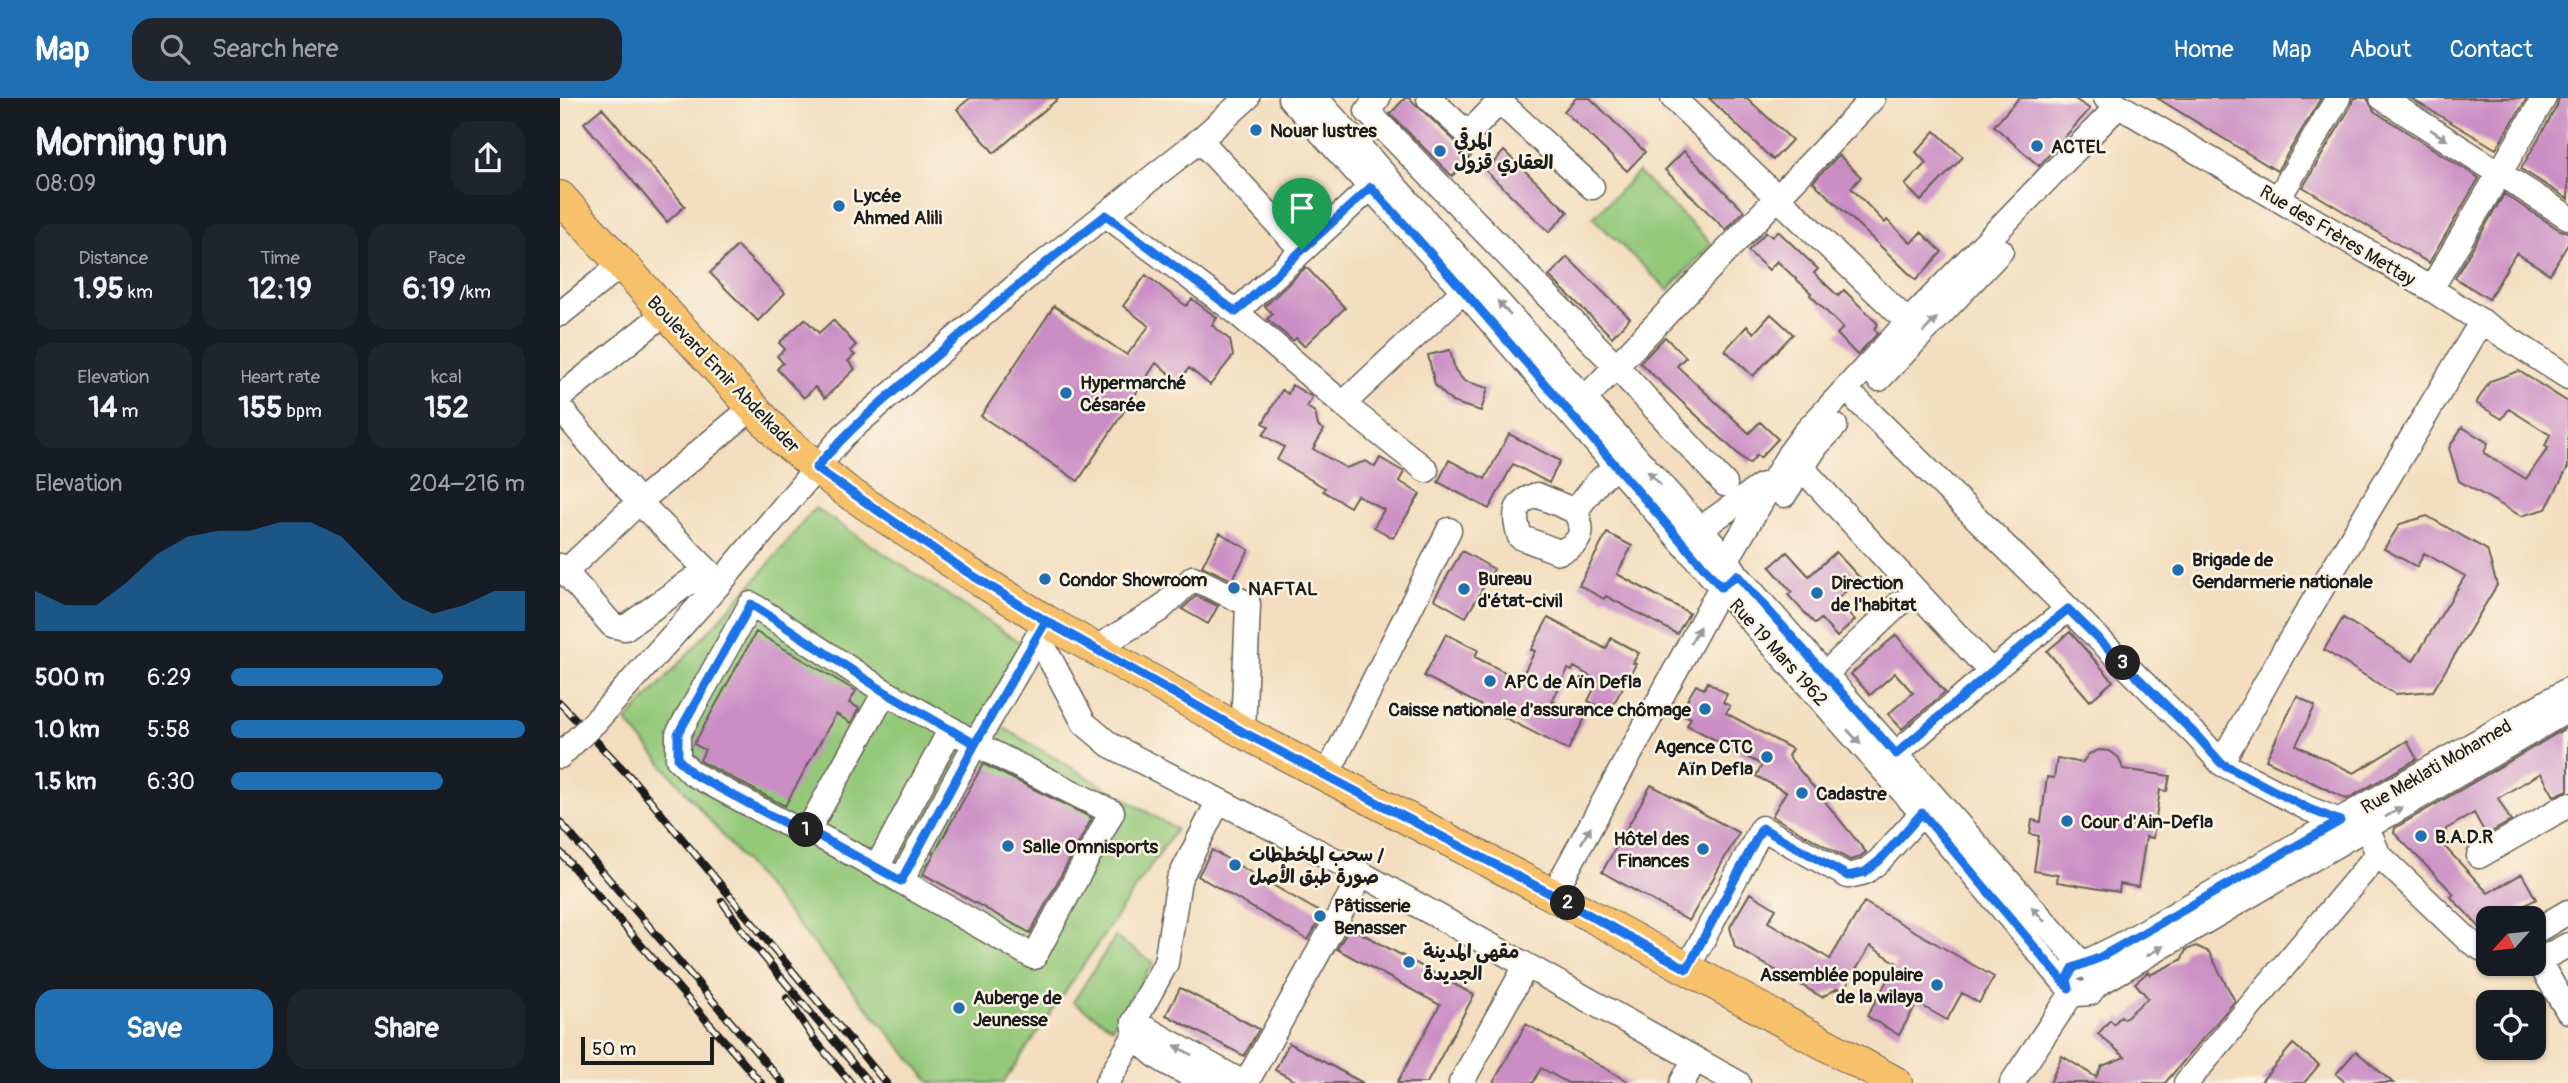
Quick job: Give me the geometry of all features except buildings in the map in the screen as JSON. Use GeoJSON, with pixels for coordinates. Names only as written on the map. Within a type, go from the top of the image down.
{"type":"FeatureCollection","features":[{"type":"Feature","properties":{"kind":"main road","name":"Boulevard Emir Abdelkader"},"geometry":{"type":"LineString","coordinates":[[560,197],[752,408],[816,468],[967,572],[1042,629],[1096,648],[1243,732],[1553,895],[1896,1083]]}},
{"type":"Feature","properties":{"kind":"street"},"geometry":{"type":"LineString","coordinates":[[567,749],[594,722],[713,577],[844,435],[1030,274],[1200,140],[1247,98]]}},
{"type":"Feature","properties":{"kind":"street","name":"Rue 19 Mars 1962"},"geometry":{"type":"LineString","coordinates":[[1290,98],[1371,187],[1471,284]]}},
{"type":"Feature","properties":{"kind":"street","name":"Rue 19 Mars 1962"},"geometry":{"type":"LineString","coordinates":[[1316,98],[1577,406],[1700,529],[1728,574],[1922,813],[2080,982]]}},
{"type":"Feature","properties":{"kind":"street"},"geometry":{"type":"LineString","coordinates":[[1378,98],[1367,111],[1616,366],[1725,484]]}},
{"type":"Feature","properties":{"kind":"street"},"geometry":{"type":"LineString","coordinates":[[1429,98],[1468,134],[1502,100],[1592,187]]}},
{"type":"Feature","properties":{"kind":"street"},"geometry":{"type":"LineString","coordinates":[[1673,98],[1908,322]]}},
{"type":"Feature","properties":{"kind":"street"},"geometry":{"type":"LineString","coordinates":[[1577,406],[1873,98]]}},
{"type":"Feature","properties":{"kind":"street"},"geometry":{"type":"LineString","coordinates":[[2278,199],[2339,98]]}},
{"type":"Feature","properties":{"kind":"street"},"geometry":{"type":"LineString","coordinates":[[2382,98],[2568,217]]}},
{"type":"Feature","properties":{"kind":"street"},"geometry":{"type":"LineString","coordinates":[[2431,289],[2544,98]]}},
{"type":"Feature","properties":{"kind":"street"},"geometry":{"type":"LineString","coordinates":[[1553,895],[1728,574],[1773,482],[1804,434],[1908,322],[2122,105]]}},
{"type":"Feature","properties":{"kind":"street"},"geometry":{"type":"LineString","coordinates":[[1728,574],[1817,445],[2122,105]]}},
{"type":"Feature","properties":{"kind":"street","name":"Rue des Frères Mettay"},"geometry":{"type":"LineString","coordinates":[[2122,105],[2431,289],[2568,377]]}},
{"type":"Feature","properties":{"kind":"street"},"geometry":{"type":"LineString","coordinates":[[1200,140],[1302,250]]}},
{"type":"Feature","properties":{"kind":"street"},"geometry":{"type":"LineString","coordinates":[[1236,312],[1371,187]]}},
{"type":"Feature","properties":{"kind":"street"},"geometry":{"type":"LineString","coordinates":[[1106,215],[1236,312],[1343,404],[1426,470]]}},
{"type":"Feature","properties":{"kind":"street"},"geometry":{"type":"LineString","coordinates":[[560,314],[621,265]]}},
{"type":"Feature","properties":{"kind":"street"},"geometry":{"type":"LineString","coordinates":[[1343,404],[1471,284]]}},
{"type":"Feature","properties":{"kind":"street"},"geometry":{"type":"LineString","coordinates":[[560,397],[665,313]]}},
{"type":"Feature","properties":{"kind":"street"},"geometry":{"type":"LineString","coordinates":[[2221,763],[2284,651],[2482,321]]}},
{"type":"Feature","properties":{"kind":"street"},"geometry":{"type":"LineString","coordinates":[[1858,401],[2197,736],[2221,763],[2297,804],[2340,821]]}},
{"type":"Feature","properties":{"kind":"street","name":"Rue 19 Mars 1962"},"geometry":{"type":"LineString","coordinates":[[1577,406],[1616,466],[1728,574],[1825,674],[1896,754],[2080,982]]}},
{"type":"Feature","properties":{"kind":"street"},"geometry":{"type":"LineString","coordinates":[[560,408],[639,502],[713,577]]}},
{"type":"Feature","properties":{"kind":"street"},"geometry":{"type":"LineString","coordinates":[[713,577],[625,628],[612,625],[562,569],[752,408]]}},
{"type":"Feature","properties":{"kind":"street"},"geometry":{"type":"LineString","coordinates":[[1575,511],[1598,482],[1616,466]]}},
{"type":"Feature","properties":{"kind":"street"},"geometry":{"type":"LineString","coordinates":[[1801,467],[1991,672]]}},
{"type":"Feature","properties":{"kind":"street"},"geometry":{"type":"LineString","coordinates":[[1700,529],[1761,486],[1773,482]]}},
{"type":"Feature","properties":{"kind":"street"},"geometry":{"type":"LineString","coordinates":[[1327,775],[1449,530]]}},
{"type":"Feature","properties":{"kind":"street"},"geometry":{"type":"LineString","coordinates":[[1096,648],[1159,610],[1193,578],[1248,604],[1243,732]]}},
{"type":"Feature","properties":{"kind":"street"},"geometry":{"type":"LineString","coordinates":[[1825,674],[1899,603]]}},
{"type":"Feature","properties":{"kind":"street"},"geometry":{"type":"LineString","coordinates":[[751,604],[885,692],[975,744],[1112,812],[1034,957],[877,867],[808,830],[798,830],[693,774],[678,759],[678,734],[751,604]]}},
{"type":"Feature","properties":{"kind":"street"},"geometry":{"type":"LineString","coordinates":[[1896,754],[2068,609]]}},
{"type":"Feature","properties":{"kind":"street"},"geometry":{"type":"LineString","coordinates":[[901,881],[975,744],[1042,629]]}},
{"type":"Feature","properties":{"kind":"street"},"geometry":{"type":"LineString","coordinates":[[1042,629],[1084,723],[1110,745],[1362,874],[1695,1059],[1723,1079]]}},
{"type":"Feature","properties":{"kind":"street","name":"Rue Meklati Mohamed"},"geometry":{"type":"LineString","coordinates":[[2080,982],[2340,821],[2568,690]]}},
{"type":"Feature","properties":{"kind":"street"},"geometry":{"type":"LineString","coordinates":[[808,830],[885,692]]}},
{"type":"Feature","properties":{"kind":"street","name":"Rue Meklati Mohamed"},"geometry":{"type":"LineString","coordinates":[[2080,982],[2367,828],[2568,710]]}},
{"type":"Feature","properties":{"kind":"street"},"geometry":{"type":"LineString","coordinates":[[877,867],[951,729]]}},
{"type":"Feature","properties":{"kind":"street"},"geometry":{"type":"LineString","coordinates":[[1107,1083],[1166,963],[1179,880],[1218,802]]}},
{"type":"Feature","properties":{"kind":"street"},"geometry":{"type":"LineString","coordinates":[[2479,856],[2568,806]]}},
{"type":"Feature","properties":{"kind":"street"},"geometry":{"type":"LineString","coordinates":[[1687,969],[1762,828],[1848,876],[1865,872],[1879,861],[1922,813]]}},
{"type":"Feature","properties":{"kind":"street"},"geometry":{"type":"LineString","coordinates":[[2367,828],[2378,854],[2468,940],[2476,944]]}},
{"type":"Feature","properties":{"kind":"street"},"geometry":{"type":"LineString","coordinates":[[2186,1083],[2378,854]]}},
{"type":"Feature","properties":{"kind":"street"},"geometry":{"type":"LineString","coordinates":[[1134,1028],[1244,1083],[1362,874]]}},
{"type":"Feature","properties":{"kind":"street"},"geometry":{"type":"LineString","coordinates":[[2546,925],[2568,912]]}},
{"type":"Feature","properties":{"kind":"street"},"geometry":{"type":"LineString","coordinates":[[2546,955],[2568,945]]}},
{"type":"Feature","properties":{"kind":"street"},"geometry":{"type":"LineString","coordinates":[[1461,1083],[1526,966]]}},
{"type":"Feature","properties":{"kind":"street"},"geometry":{"type":"LineString","coordinates":[[2540,976],[2568,1011]]}},
{"type":"Feature","properties":{"kind":"street"},"geometry":{"type":"LineString","coordinates":[[2012,1083],[2080,982]]}},
{"type":"Feature","properties":{"kind":"street"},"geometry":{"type":"LineString","coordinates":[[1134,1028],[1144,1048],[1206,1083]]}},
{"type":"Feature","properties":{"kind":"street"},"geometry":{"type":"LineString","coordinates":[[1682,1083],[1695,1059]]}},
{"type":"Feature","properties":{"kind":"green space"},"geometry":{"type":"Polygon","coordinates":[[[1638,172],[1712,244],[1668,290],[1593,218],[1638,172]]]}},
{"type":"Feature","properties":{"kind":"green space"},"geometry":{"type":"Polygon","coordinates":[[[815,508],[1022,644],[997,724],[1176,829],[1003,1083],[931,1083],[626,721],[753,583],[815,508]]]}},
{"type":"Feature","properties":{"kind":"green space"},"geometry":{"type":"Polygon","coordinates":[[[1115,937],[1154,963],[1112,1027],[1073,1002],[1115,937]]]}},
{"type":"Feature","properties":{"kind":"railway"},"geometry":{"type":"LineString","coordinates":[[560,703],[634,781],[886,1083]]}},
{"type":"Feature","properties":{"kind":"railway"},"geometry":{"type":"LineString","coordinates":[[560,822],[783,1083]]}},
{"type":"Feature","properties":{"kind":"railway"},"geometry":{"type":"LineString","coordinates":[[560,852],[761,1083]]}},
{"type":"Feature","properties":{"kind":"railway"},"geometry":{"type":"LineString","coordinates":[[722,901],[745,934],[869,1083]]}},
{"type":"Feature","properties":{"kind":"railway"},"geometry":{"type":"LineString","coordinates":[[787,998],[814,1039],[851,1083]]}},
{"type":"Feature","properties":{"kind":"place","name":"Nouar lustres"},"geometry":{"type":"Point","coordinates":[1256,130]}},
{"type":"Feature","properties":{"kind":"place","name":"ACTEL"},"geometry":{"type":"Point","coordinates":[2037,146]}},
{"type":"Feature","properties":{"kind":"place","name":"المرقي العقاري قزول"},"geometry":{"type":"Point","coordinates":[1440,151]}},
{"type":"Feature","properties":{"kind":"place","name":"Lycée Ahmed Alili"},"geometry":{"type":"Point","coordinates":[839,206]}},
{"type":"Feature","properties":{"kind":"place","name":"Hypermarché Césarée"},"geometry":{"type":"Point","coordinates":[1066,393]}},
{"type":"Feature","properties":{"kind":"place","name":"Brigade de Gendarmerie nationale"},"geometry":{"type":"Point","coordinates":[2178,570]}},
{"type":"Feature","properties":{"kind":"place","name":"Condor Showroom"},"geometry":{"type":"Point","coordinates":[1045,579]}},
{"type":"Feature","properties":{"kind":"place","name":"NAFTAL"},"geometry":{"type":"Point","coordinates":[1234,588]}},
{"type":"Feature","properties":{"kind":"place","name":"Bureau d'état-civil"},"geometry":{"type":"Point","coordinates":[1464,589]}},
{"type":"Feature","properties":{"kind":"place","name":"Direction de l'habitat"},"geometry":{"type":"Point","coordinates":[1817,593]}},
{"type":"Feature","properties":{"kind":"place","name":"APC de Aïn Defla"},"geometry":{"type":"Point","coordinates":[1490,681]}},
{"type":"Feature","properties":{"kind":"place","name":"Caisse nationale d'assurance chômage"},"geometry":{"type":"Point","coordinates":[1705,709]}},
{"type":"Feature","properties":{"kind":"place","name":"Agence CTC Aïn Defla"},"geometry":{"type":"Point","coordinates":[1767,757]}},
{"type":"Feature","properties":{"kind":"place","name":"Cadastre"},"geometry":{"type":"Point","coordinates":[1802,793]}},
{"type":"Feature","properties":{"kind":"place","name":"Cour d'Ain-Defla"},"geometry":{"type":"Point","coordinates":[2067,821]}},
{"type":"Feature","properties":{"kind":"place","name":"B.A.D.R"},"geometry":{"type":"Point","coordinates":[2421,836]}},
{"type":"Feature","properties":{"kind":"place","name":"Salle Omnisports"},"geometry":{"type":"Point","coordinates":[1008,846]}},
{"type":"Feature","properties":{"kind":"place","name":"Hôtel des Finances"},"geometry":{"type":"Point","coordinates":[1703,849]}},
{"type":"Feature","properties":{"kind":"place","name":"سحب المخططات / صورة طبق الأصل"},"geometry":{"type":"Point","coordinates":[1235,865]}},
{"type":"Feature","properties":{"kind":"place","name":"Pâtisserie Benasser"},"geometry":{"type":"Point","coordinates":[1320,916]}},
{"type":"Feature","properties":{"kind":"place","name":"مقهى المدينة الجديدة"},"geometry":{"type":"Point","coordinates":[1409,962]}},
{"type":"Feature","properties":{"kind":"place","name":"Assemblée populaire de la wilaya"},"geometry":{"type":"Point","coordinates":[1937,985]}},
{"type":"Feature","properties":{"kind":"place","name":"Auberge de Jeunesse"},"geometry":{"type":"Point","coordinates":[959,1008]}},
{"type":"Feature","properties":{"kind":"route"},"geometry":{"type":"LineString","coordinates":[[1302,250],[1236,312],[1106,215],[1030,274],[872,410],[844,435],[816,468],[967,572],[1046,621],[975,744],[901,881],[808,830],[798,830],[693,774],[678,759],[678,734],[751,604],[885,692],[975,744],[986,727],[1046,621],[1243,732],[1553,895],[1687,969],[1762,828],[1848,876],[1865,872],[1879,861],[1922,813],[2069,988],[2067,980],[2073,968],[2099,958],[2340,821],[2309,809],[2221,763],[2068,609],[1896,754],[1737,575],[1721,587],[1371,187],[1302,250]]}}]}
